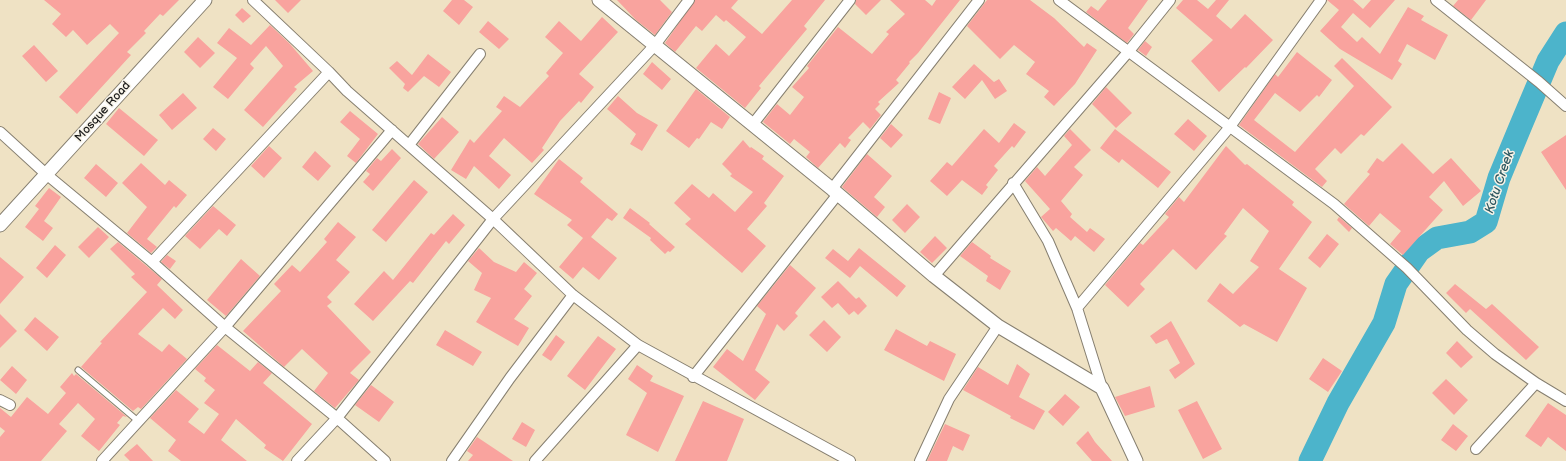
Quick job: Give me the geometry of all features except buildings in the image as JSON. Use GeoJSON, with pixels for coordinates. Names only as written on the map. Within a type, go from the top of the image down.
{"type":"FeatureCollection","features":[{"type":"Feature","properties":{"kind":"street","name":"Mosque Road"},"geometry":{"type":"LineString","coordinates":[[0,224],[205,0]]}},
{"type":"Feature","properties":{"kind":"street"},"geometry":{"type":"LineString","coordinates":[[253,0],[347,91],[493,219],[573,295],[638,345],[693,377],[850,461]]}},
{"type":"Feature","properties":{"kind":"street"},"geometry":{"type":"LineString","coordinates":[[599,0],[753,124],[934,276],[998,326],[1102,388]]}},
{"type":"Feature","properties":{"kind":"street"},"geometry":{"type":"LineString","coordinates":[[297,461],[337,418],[493,219],[655,45],[689,0]]}},
{"type":"Feature","properties":{"kind":"street"},"geometry":{"type":"LineString","coordinates":[[753,124],[850,0]]}},
{"type":"Feature","properties":{"kind":"street"},"geometry":{"type":"LineString","coordinates":[[693,377],[835,192],[979,0]]}},
{"type":"Feature","properties":{"kind":"street"},"geometry":{"type":"LineString","coordinates":[[1059,0],[1229,128],[1334,204],[1407,268],[1467,330],[1495,354],[1566,402]]}},
{"type":"Feature","properties":{"kind":"street"},"geometry":{"type":"LineString","coordinates":[[934,276],[1012,183],[1128,51],[1170,0]]}},
{"type":"Feature","properties":{"kind":"street"},"geometry":{"type":"LineString","coordinates":[[1077,308],[1229,128],[1321,0]]}},
{"type":"Feature","properties":{"kind":"street"},"geometry":{"type":"LineString","coordinates":[[1436,0],[1539,82],[1566,106]]}},
{"type":"Feature","properties":{"kind":"street"},"geometry":{"type":"LineString","coordinates":[[409,145],[480,54]]}},
{"type":"Feature","properties":{"kind":"street"},"geometry":{"type":"LineString","coordinates":[[152,262],[329,72]]}},
{"type":"Feature","properties":{"kind":"street"},"geometry":{"type":"LineString","coordinates":[[102,461],[225,327],[392,130]]}},
{"type":"Feature","properties":{"kind":"street"},"geometry":{"type":"LineString","coordinates":[[0,132],[46,174],[152,262],[225,327],[337,418],[385,461]]}},
{"type":"Feature","properties":{"kind":"street"},"geometry":{"type":"LineString","coordinates":[[1012,183],[1048,240],[1077,308],[1102,388],[1136,461]]}},
{"type":"Feature","properties":{"kind":"street"},"geometry":{"type":"LineString","coordinates":[[452,461],[510,378],[573,295]]}},
{"type":"Feature","properties":{"kind":"street"},"geometry":{"type":"LineString","coordinates":[[920,461],[949,400],[998,326]]}},
{"type":"Feature","properties":{"kind":"street"},"geometry":{"type":"LineString","coordinates":[[535,461],[638,345]]}},
{"type":"Feature","properties":{"kind":"street"},"geometry":{"type":"LineString","coordinates":[[1476,449],[1536,383]]}},
{"type":"Feature","properties":{"kind":"street"},"geometry":{"type":"LineString","coordinates":[[0,400],[10,405]]}},
{"type":"Feature","properties":{"kind":"lane"},"geometry":{"type":"LineString","coordinates":[[78,370],[138,421]]}},
{"type":"Feature","properties":{"kind":"waterway","name":"Kotu Creek"},"geometry":{"type":"LineString","coordinates":[[1310,461],[1338,403],[1384,323],[1396,284],[1419,251],[1437,238],[1470,232],[1486,222],[1499,178],[1548,61],[1566,33]]}}]}
